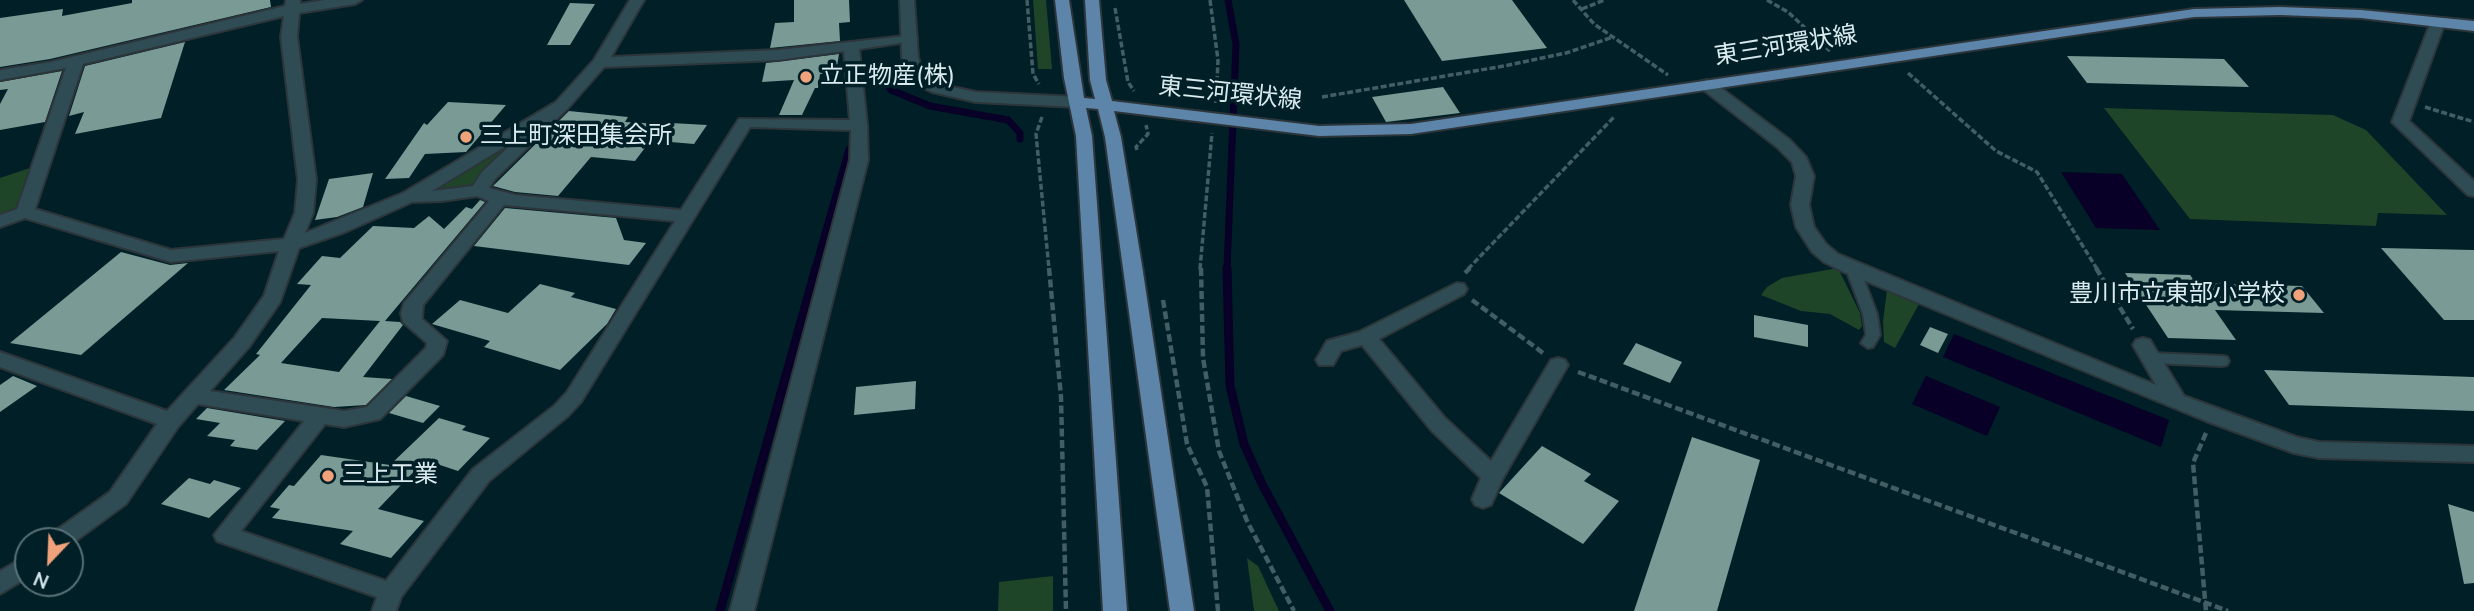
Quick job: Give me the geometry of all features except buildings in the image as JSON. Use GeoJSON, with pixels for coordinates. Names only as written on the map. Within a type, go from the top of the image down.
{"type":"FeatureCollection","features":[{"type":"Feature","properties":{"kind":"main road"},"geometry":{"type":"LineString","coordinates":[[1062,0],[1084,136],[1115,611]]}},
{"type":"Feature","properties":{"kind":"main road"},"geometry":{"type":"LineString","coordinates":[[1092,0],[1098,80],[1106,107],[1134,272],[1182,611]]}},
{"type":"Feature","properties":{"kind":"main road","name":"東三河環状線"},"geometry":{"type":"LineString","coordinates":[[1077,102],[1320,131],[1410,129],[2194,13],[2307,12],[2474,26]]}},
{"type":"Feature","properties":{"kind":"street"},"geometry":{"type":"LineString","coordinates":[[0,75],[51,67],[293,4],[355,0]]}},
{"type":"Feature","properties":{"kind":"street"},"geometry":{"type":"LineString","coordinates":[[479,190],[488,176],[562,105],[600,62],[637,0]]}},
{"type":"Feature","properties":{"kind":"street"},"geometry":{"type":"LineString","coordinates":[[907,0],[913,69],[916,76],[929,86],[976,97],[1077,102]]}},
{"type":"Feature","properties":{"kind":"street"},"geometry":{"type":"LineString","coordinates":[[78,527],[118,498],[171,421],[242,342],[267,309],[304,213],[307,180],[289,37],[293,4]]}},
{"type":"Feature","properties":{"kind":"street"},"geometry":{"type":"LineString","coordinates":[[2438,22],[2400,121],[2474,191]]}},
{"type":"Feature","properties":{"kind":"street"},"geometry":{"type":"LineString","coordinates":[[600,62],[702,60],[851,47],[909,38]]}},
{"type":"Feature","properties":{"kind":"street"},"geometry":{"type":"LineString","coordinates":[[742,611],[859,160],[859,125],[851,47]]}},
{"type":"Feature","properties":{"kind":"street"},"geometry":{"type":"LineString","coordinates":[[25,212],[77,60]]}},
{"type":"Feature","properties":{"kind":"street"},"geometry":{"type":"LineString","coordinates":[[1707,85],[1784,144],[1800,161],[1805,176],[1800,205],[1805,227],[1819,248],[1831,258],[1853,269],[2267,437],[2319,450],[2474,454]]}},
{"type":"Feature","properties":{"kind":"street"},"geometry":{"type":"LineString","coordinates":[[0,221],[25,212],[171,256],[292,244],[339,228],[409,197],[562,105]]}},
{"type":"Feature","properties":{"kind":"street"},"geometry":{"type":"LineString","coordinates":[[319,416],[225,535],[388,601],[481,475],[561,411],[574,397],[745,122],[859,125]]}},
{"type":"Feature","properties":{"kind":"street"},"geometry":{"type":"LineString","coordinates":[[409,197],[442,196],[479,190],[500,199],[687,216]]}},
{"type":"Feature","properties":{"kind":"street"},"geometry":{"type":"LineString","coordinates":[[194,396],[344,419],[373,414],[436,350],[437,341],[413,322],[411,313],[414,303],[500,199]]}},
{"type":"Feature","properties":{"kind":"street"},"geometry":{"type":"LineString","coordinates":[[1326,360],[1334,346],[1366,337],[1457,289]]}},
{"type":"Feature","properties":{"kind":"street"},"geometry":{"type":"LineString","coordinates":[[1366,337],[1438,424],[1493,476]]}},
{"type":"Feature","properties":{"kind":"street"},"geometry":{"type":"LineString","coordinates":[[2147,351],[2176,400]]}},
{"type":"Feature","properties":{"kind":"street"},"geometry":{"type":"LineString","coordinates":[[0,359],[171,421]]}},
{"type":"Feature","properties":{"kind":"street"},"geometry":{"type":"LineString","coordinates":[[1483,499],[1493,476],[1558,365]]}},
{"type":"Feature","properties":{"kind":"lane"},"geometry":{"type":"LineString","coordinates":[[1853,269],[1870,314],[1872,335],[1868,343]]}},
{"type":"Feature","properties":{"kind":"lane"},"geometry":{"type":"LineString","coordinates":[[2147,351],[2222,360]]}},
{"type":"Feature","properties":{"kind":"path"},"geometry":{"type":"LineString","coordinates":[[1027,0],[1033,74],[1039,85],[1041,99],[1042,121],[1036,134],[1061,397],[1066,611]]}},
{"type":"Feature","properties":{"kind":"path"},"geometry":{"type":"LineString","coordinates":[[1113,0],[1128,82],[1143,111],[1148,134],[1136,147],[1138,160]]}},
{"type":"Feature","properties":{"kind":"path"},"geometry":{"type":"LineString","coordinates":[[1210,0],[1219,60],[1223,120],[1199,286],[1203,358],[1219,451],[1247,522],[1294,611]]}},
{"type":"Feature","properties":{"kind":"path"},"geometry":{"type":"LineString","coordinates":[[1573,0],[1594,24],[1687,88]]}},
{"type":"Feature","properties":{"kind":"path"},"geometry":{"type":"LineString","coordinates":[[1582,9],[1604,0]]}},
{"type":"Feature","properties":{"kind":"path"},"geometry":{"type":"LineString","coordinates":[[1767,0],[1788,12],[1848,64]]}},
{"type":"Feature","properties":{"kind":"path"},"geometry":{"type":"LineString","coordinates":[[1322,97],[1504,66],[1566,53],[1613,37]]}},
{"type":"Feature","properties":{"kind":"path"},"geometry":{"type":"LineString","coordinates":[[1890,57],[1996,151],[2037,172],[2147,351]]}},
{"type":"Feature","properties":{"kind":"path"},"geometry":{"type":"LineString","coordinates":[[1618,98],[1620,110],[1459,279],[1457,289],[1558,365],[2228,611]]}},
{"type":"Feature","properties":{"kind":"path"},"geometry":{"type":"LineString","coordinates":[[2408,102],[2474,122]]}},
{"type":"Feature","properties":{"kind":"path"},"geometry":{"type":"LineString","coordinates":[[1162,296],[1188,444],[1207,487],[1218,611]]}},
{"type":"Feature","properties":{"kind":"path"},"geometry":{"type":"LineString","coordinates":[[2206,611],[2193,463],[2213,416]]}},
{"type":"Feature","properties":{"kind":"green space"},"geometry":{"type":"Polygon","coordinates":[[[1033,0],[1046,0],[1052,69],[1038,69],[1033,0]]]}},
{"type":"Feature","properties":{"kind":"green space"},"geometry":{"type":"Polygon","coordinates":[[[2104,108],[2333,115],[2366,130],[2447,215],[2378,213],[2376,226],[2190,219],[2104,108]]]}},
{"type":"Feature","properties":{"kind":"green space"},"geometry":{"type":"Polygon","coordinates":[[[532,129],[479,176],[472,186],[437,192],[426,191],[532,129]]]}},
{"type":"Feature","properties":{"kind":"green space"},"geometry":{"type":"Polygon","coordinates":[[[33,167],[18,207],[0,216],[0,178],[33,167]]]}},
{"type":"Feature","properties":{"kind":"green space"},"geometry":{"type":"Polygon","coordinates":[[[1838,268],[1860,313],[1862,326],[1859,330],[1830,314],[1801,311],[1761,295],[1767,287],[1782,278],[1838,268]]]}},
{"type":"Feature","properties":{"kind":"green space"},"geometry":{"type":"Polygon","coordinates":[[[1887,290],[1919,304],[1895,348],[1884,342],[1883,321],[1887,290]]]}},
{"type":"Feature","properties":{"kind":"green space"},"geometry":{"type":"Polygon","coordinates":[[[1247,558],[1258,566],[1279,611],[1254,611],[1247,558]]]}},
{"type":"Feature","properties":{"kind":"green space"},"geometry":{"type":"Polygon","coordinates":[[[1053,576],[1053,611],[998,611],[999,582],[1053,576]]]}},
{"type":"Feature","properties":{"kind":"shaded area"},"geometry":{"type":"Polygon","coordinates":[[[2061,172],[2122,174],[2160,230],[2096,228],[2061,172]]]}},
{"type":"Feature","properties":{"kind":"shaded area"},"geometry":{"type":"Polygon","coordinates":[[[1954,334],[2169,420],[2161,447],[1943,357],[1954,334]]]}},
{"type":"Feature","properties":{"kind":"shaded area"},"geometry":{"type":"Polygon","coordinates":[[[1926,376],[2000,407],[1987,436],[1912,404],[1926,376]]]}},
{"type":"Feature","properties":{"kind":"waterway"},"geometry":{"type":"LineString","coordinates":[[1227,269],[1236,44],[1228,0]]}},
{"type":"Feature","properties":{"kind":"waterway"},"geometry":{"type":"LineString","coordinates":[[873,77],[882,78],[891,90],[930,106],[1008,120],[1020,133],[1020,139]]}},
{"type":"Feature","properties":{"kind":"waterway"},"geometry":{"type":"LineString","coordinates":[[815,269],[849,149]]}},
{"type":"Feature","properties":{"kind":"waterway"},"geometry":{"type":"LineString","coordinates":[[720,611],[816,268]]}},
{"type":"Feature","properties":{"kind":"waterway"},"geometry":{"type":"LineString","coordinates":[[1227,269],[1230,386],[1244,444],[1262,484],[1330,611]]}},
{"type":"Feature","properties":{"kind":"place","name":"立正物産(株)"},"geometry":{"type":"Point","coordinates":[806,77]}},
{"type":"Feature","properties":{"kind":"place","name":"三上町深田集会所"},"geometry":{"type":"Point","coordinates":[466,137]}},
{"type":"Feature","properties":{"kind":"place","name":"豊川市立東部小学校"},"geometry":{"type":"Point","coordinates":[2299,295]}},
{"type":"Feature","properties":{"kind":"place","name":"三上工業"},"geometry":{"type":"Point","coordinates":[328,476]}}]}
